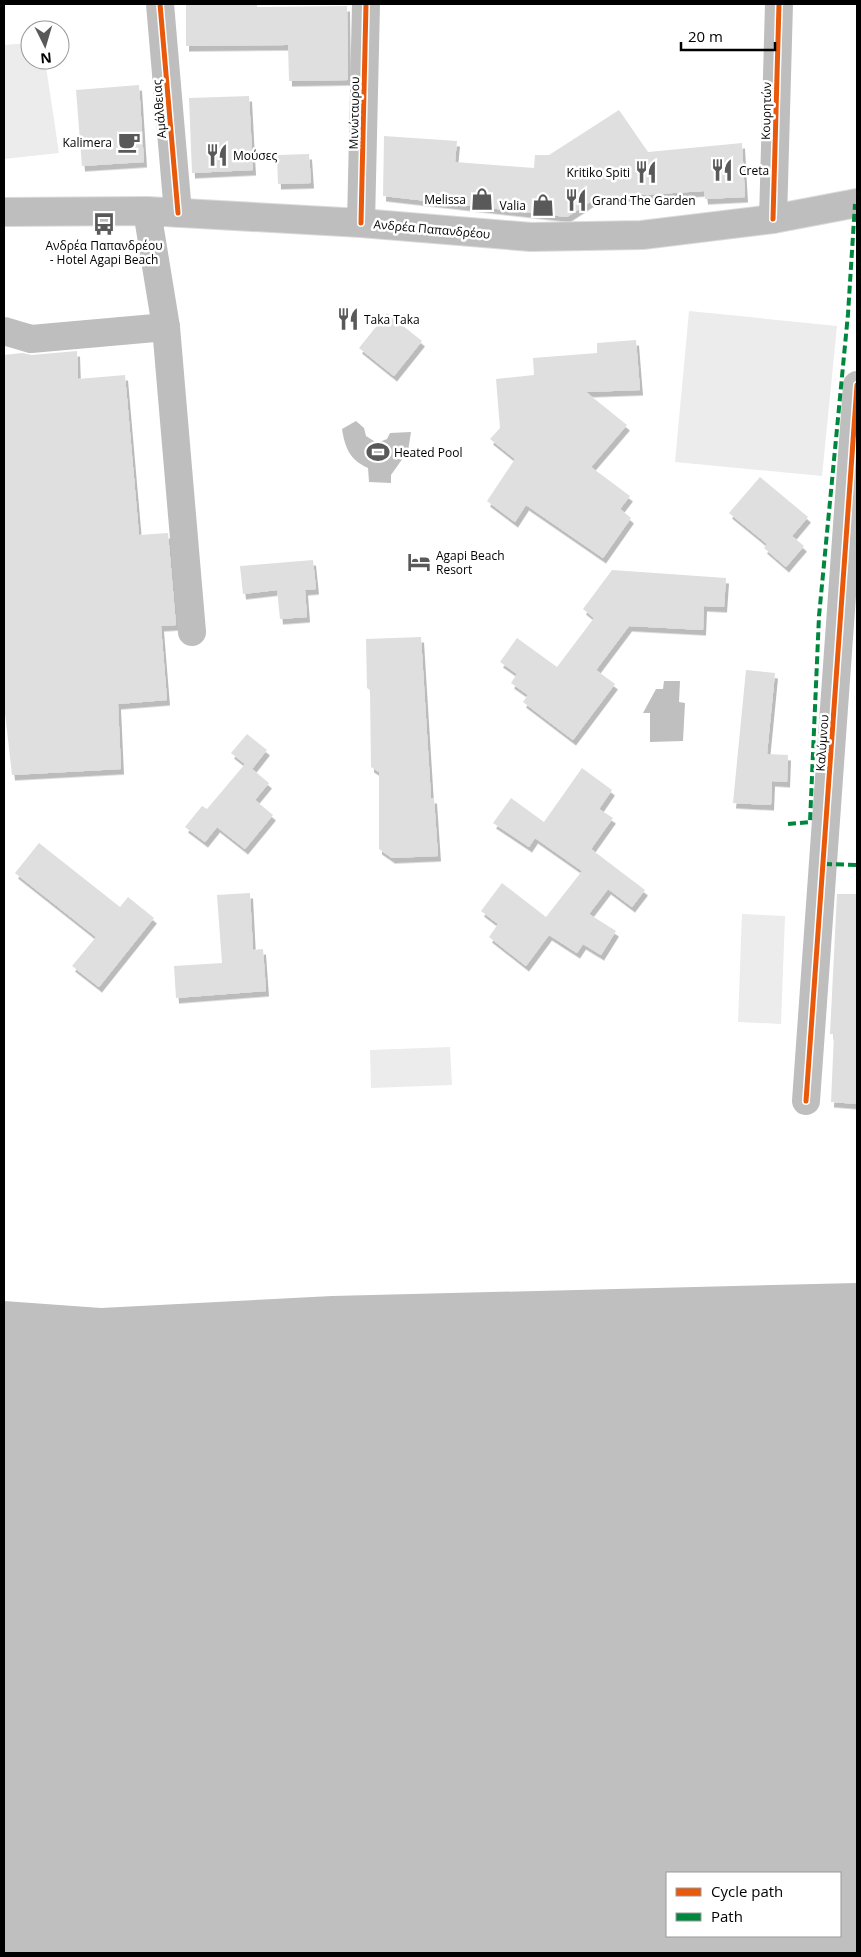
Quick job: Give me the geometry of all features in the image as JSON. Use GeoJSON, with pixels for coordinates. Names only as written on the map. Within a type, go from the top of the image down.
{"type":"FeatureCollection","features":[{"type":"Feature","properties":{"kind":"street","name":"Αμάλθειας"},"geometry":{"type":"LineString","coordinates":[[160,4],[178,213]]}},
{"type":"Feature","properties":{"kind":"street","name":"Μινώταυρου"},"geometry":{"type":"LineString","coordinates":[[361,223],[366,4]]}},
{"type":"Feature","properties":{"kind":"street","name":"Κουρητών"},"geometry":{"type":"LineString","coordinates":[[773,219],[779,4]]}},
{"type":"Feature","properties":{"kind":"street","name":"Ανδρέα Παπανδρέου"},"geometry":{"type":"LineString","coordinates":[[4,212],[146,211],[361,223],[531,237],[642,235],[773,219],[857,203]]}},
{"type":"Feature","properties":{"kind":"street"},"geometry":{"type":"LineString","coordinates":[[146,211],[166,327],[192,632]]}},
{"type":"Feature","properties":{"kind":"street"},"geometry":{"type":"LineString","coordinates":[[4,331],[31,339],[166,327]]}},
{"type":"Feature","properties":{"kind":"street","name":"Καλύμνου"},"geometry":{"type":"LineString","coordinates":[[806,1101],[857,385]]}},
{"type":"Feature","properties":{"kind":"shaded area"},"geometry":{"type":"Polygon","coordinates":[[[20,44],[20,70],[47,70],[59,153],[4,159],[4,45],[20,44]]]}},
{"type":"Feature","properties":{"kind":"shaded area"},"geometry":{"type":"Polygon","coordinates":[[[689,311],[837,326],[822,476],[675,462],[689,311]]]}},
{"type":"Feature","properties":{"kind":"shaded area","name":"Heated Pool"},"geometry":{"type":"Polygon","coordinates":[[[356,421],[364,428],[366,436],[377,443],[387,439],[390,433],[411,432],[408,451],[391,475],[391,483],[369,482],[368,468],[349,453],[342,429],[356,421]]]}},
{"type":"Feature","properties":{"kind":"shaded area"},"geometry":{"type":"Polygon","coordinates":[[[664,681],[680,681],[679,702],[685,703],[683,741],[650,742],[650,713],[643,713],[656,689],[663,689],[664,681]]]}},
{"type":"Feature","properties":{"kind":"shaded area"},"geometry":{"type":"Polygon","coordinates":[[[742,914],[785,916],[781,1024],[738,1022],[742,914]]]}},
{"type":"Feature","properties":{"kind":"shaded area"},"geometry":{"type":"Polygon","coordinates":[[[450,1047],[452,1085],[371,1088],[370,1050],[450,1047]]]}},
{"type":"Feature","properties":{"kind":"shaded area"},"geometry":{"type":"Polygon","coordinates":[[[857,1283],[857,1953],[4,1953],[4,1301],[101,1308],[332,1296],[857,1283]]]}},
{"type":"Feature","properties":{"kind":"building"},"geometry":{"type":"Polygon","coordinates":[[[186,4],[257,4],[257,7],[347,6],[348,80],[289,81],[288,45],[186,46],[186,4]]]}},
{"type":"Feature","properties":{"kind":"building"},"geometry":{"type":"Polygon","coordinates":[[[139,85],[144,162],[82,166],[76,90],[139,85]]]}},
{"type":"Feature","properties":{"kind":"building"},"geometry":{"type":"Polygon","coordinates":[[[249,96],[253,170],[192,173],[189,98],[249,96]]]}},
{"type":"Feature","properties":{"kind":"building"},"geometry":{"type":"Polygon","coordinates":[[[619,110],[648,152],[742,143],[745,197],[705,199],[704,191],[596,198],[567,217],[383,196],[384,136],[457,141],[455,162],[534,168],[535,155],[549,155],[619,110]]]}},
{"type":"Feature","properties":{"kind":"building"},"geometry":{"type":"Polygon","coordinates":[[[309,154],[311,183],[278,184],[277,155],[309,154]]]}},
{"type":"Feature","properties":{"kind":"building"},"geometry":{"type":"Polygon","coordinates":[[[387,313],[422,341],[394,376],[359,348],[387,313]]]}},
{"type":"Feature","properties":{"kind":"building"},"geometry":{"type":"Polygon","coordinates":[[[636,340],[640,390],[586,392],[627,425],[591,467],[630,496],[620,509],[631,518],[603,558],[526,505],[515,522],[487,501],[515,459],[490,439],[500,428],[496,379],[534,375],[533,358],[597,353],[597,343],[636,340]]]}},
{"type":"Feature","properties":{"kind":"building"},"geometry":{"type":"Polygon","coordinates":[[[77,351],[78,379],[125,375],[139,535],[168,533],[176,625],[161,626],[167,700],[118,704],[121,769],[12,775],[4,704],[4,355],[22,353],[32,355],[77,351]]]}},
{"type":"Feature","properties":{"kind":"building"},"geometry":{"type":"Polygon","coordinates":[[[760,477],[808,517],[792,536],[804,546],[786,567],[764,548],[767,544],[729,513],[760,477]]]}},
{"type":"Feature","properties":{"kind":"building"},"geometry":{"type":"Polygon","coordinates":[[[313,560],[316,589],[305,590],[307,617],[280,619],[277,590],[243,594],[240,566],[313,560]]]}},
{"type":"Feature","properties":{"kind":"building"},"geometry":{"type":"Polygon","coordinates":[[[612,570],[726,578],[724,607],[704,606],[703,630],[629,626],[596,670],[615,684],[573,740],[523,702],[528,695],[511,683],[517,674],[500,662],[517,638],[557,667],[594,618],[583,609],[612,570]]]}},
{"type":"Feature","properties":{"kind":"building"},"geometry":{"type":"Polygon","coordinates":[[[421,637],[431,798],[434,798],[438,856],[392,858],[379,849],[379,772],[371,767],[370,690],[367,688],[366,639],[421,637]]]}},
{"type":"Feature","properties":{"kind":"building"},"geometry":{"type":"Polygon","coordinates":[[[746,670],[775,673],[767,754],[788,755],[787,782],[772,781],[771,805],[733,803],[746,670]]]}},
{"type":"Feature","properties":{"kind":"building"},"geometry":{"type":"Polygon","coordinates":[[[247,734],[267,750],[252,769],[269,783],[255,800],[273,815],[245,849],[217,827],[205,842],[185,827],[202,806],[207,809],[245,764],[231,753],[247,734]]]}},
{"type":"Feature","properties":{"kind":"building"},"geometry":{"type":"Polygon","coordinates":[[[582,768],[612,790],[599,809],[613,818],[591,849],[645,890],[632,907],[608,889],[589,914],[616,931],[601,955],[583,944],[577,953],[549,935],[526,966],[489,937],[498,924],[481,911],[502,883],[546,917],[582,871],[535,838],[529,847],[493,823],[511,798],[544,822],[582,768]]]}},
{"type":"Feature","properties":{"kind":"building"},"geometry":{"type":"Polygon","coordinates":[[[39,843],[120,907],[128,897],[154,918],[99,987],[72,966],[96,937],[15,873],[39,843]]]}},
{"type":"Feature","properties":{"kind":"building"},"geometry":{"type":"Polygon","coordinates":[[[250,893],[253,950],[263,949],[266,991],[176,998],[174,966],[222,963],[217,895],[250,893]]]}},
{"type":"Feature","properties":{"kind":"building"},"geometry":{"type":"Polygon","coordinates":[[[837,894],[857,894],[857,1104],[831,1102],[834,1034],[830,1034],[837,894]]]}},
{"type":"Feature","properties":{"kind":"marked path"},"geometry":{"type":"LineString","coordinates":[[788,824],[810,822],[819,616],[848,314],[855,204]]}},
{"type":"Feature","properties":{"kind":"marked path"},"geometry":{"type":"LineString","coordinates":[[824,864],[857,865]]}},
{"type":"Feature","properties":{"kind":"cycle path"},"geometry":{"type":"LineString","coordinates":[[160,4],[178,213]]}},
{"type":"Feature","properties":{"kind":"cycle path"},"geometry":{"type":"LineString","coordinates":[[361,223],[366,4]]}},
{"type":"Feature","properties":{"kind":"cycle path"},"geometry":{"type":"LineString","coordinates":[[773,219],[779,4]]}},
{"type":"Feature","properties":{"kind":"cycle path"},"geometry":{"type":"LineString","coordinates":[[806,1101],[857,385]]}},
{"type":"Feature","properties":{"kind":"place","name":"Kalimera"},"geometry":{"type":"Point","coordinates":[129,142]}},
{"type":"Feature","properties":{"kind":"place","name":"Μούσες"},"geometry":{"type":"Point","coordinates":[217,155]}},
{"type":"Feature","properties":{"kind":"place","name":"Creta"},"geometry":{"type":"Point","coordinates":[722,170]}},
{"type":"Feature","properties":{"kind":"place","name":"Kritiko Spiti"},"geometry":{"type":"Point","coordinates":[646,172]}},
{"type":"Feature","properties":{"kind":"place","name":"Melissa"},"geometry":{"type":"Point","coordinates":[482,199]}},
{"type":"Feature","properties":{"kind":"place","name":"Grand The Garden"},"geometry":{"type":"Point","coordinates":[576,200]}},
{"type":"Feature","properties":{"kind":"place","name":"Valia"},"geometry":{"type":"Point","coordinates":[543,205]}},
{"type":"Feature","properties":{"kind":"place","name":"Ανδρέα Παπανδρέου - Hotel Agapi Beach"},"geometry":{"type":"Point","coordinates":[104,224]}},
{"type":"Feature","properties":{"kind":"place","name":"Taka Taka"},"geometry":{"type":"Point","coordinates":[348,319]}},
{"type":"Feature","properties":{"kind":"place","name":"Heated Pool"},"geometry":{"type":"Point","coordinates":[378,452]}},
{"type":"Feature","properties":{"kind":"place","name":"Agapi Beach Resort"},"geometry":{"type":"Point","coordinates":[419,562]}}]}
